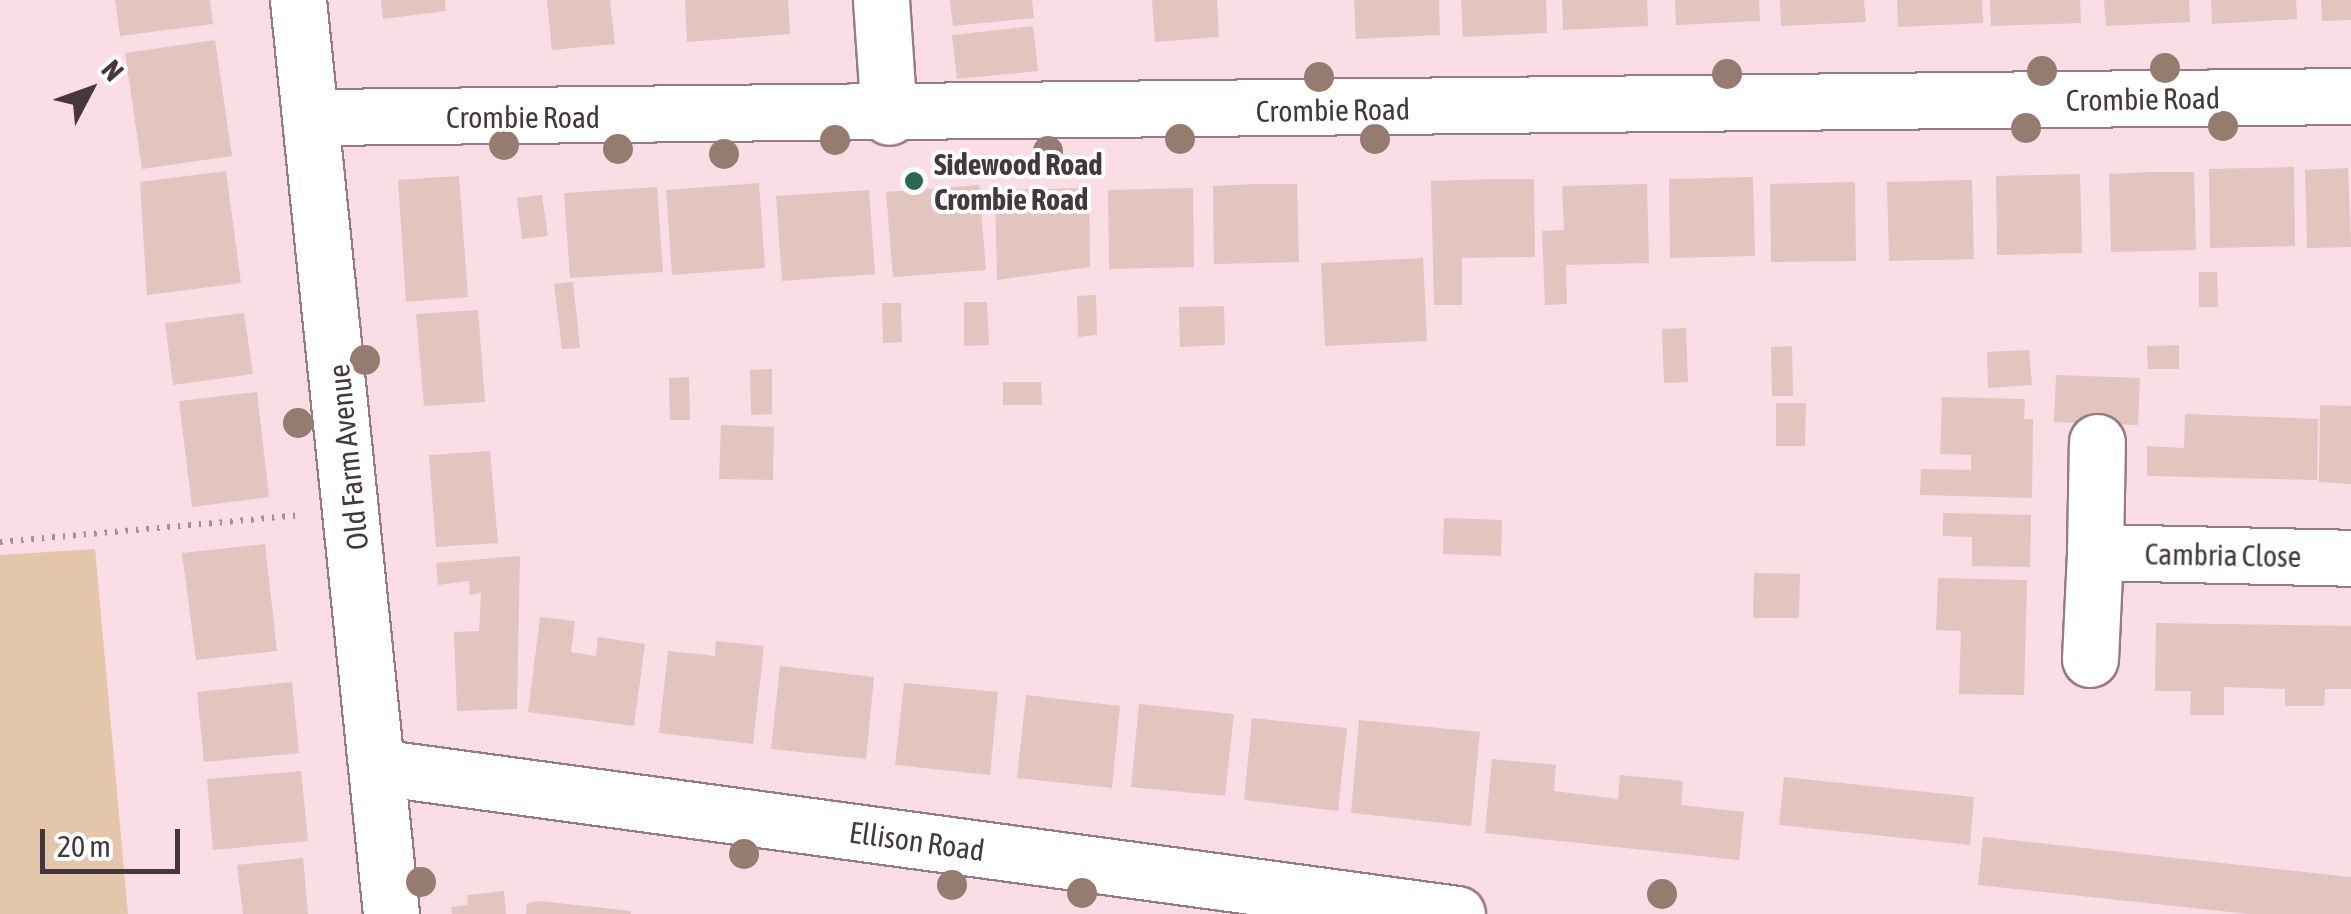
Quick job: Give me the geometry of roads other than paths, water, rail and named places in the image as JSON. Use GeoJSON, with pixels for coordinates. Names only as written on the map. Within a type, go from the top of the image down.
{"type":"FeatureCollection","features":[{"type":"Feature","properties":{"kind":"street","name":"Old Farm Avenue"},"geometry":{"type":"LineString","coordinates":[[298,0],[315,117],[391,914]]}},
{"type":"Feature","properties":{"kind":"street"},"geometry":{"type":"LineString","coordinates":[[882,0],[890,116]]}},
{"type":"Feature","properties":{"kind":"street","name":"Crombie Road"},"geometry":{"type":"LineString","coordinates":[[315,117],[890,116],[2351,96]]}},
{"type":"Feature","properties":{"kind":"street"},"geometry":{"type":"LineString","coordinates":[[2090,659],[2098,442]]}},
{"type":"Feature","properties":{"kind":"street","name":"Cambria Close"},"geometry":{"type":"LineString","coordinates":[[2095,552],[2351,558]]}},
{"type":"Feature","properties":{"kind":"street","name":"Ellison Road"},"geometry":{"type":"LineString","coordinates":[[378,767],[1456,914]]}},
{"type":"Feature","properties":{"kind":"place","name":"Sidewood Road Crombie Road"},"geometry":{"type":"Point","coordinates":[914,181]}}]}
